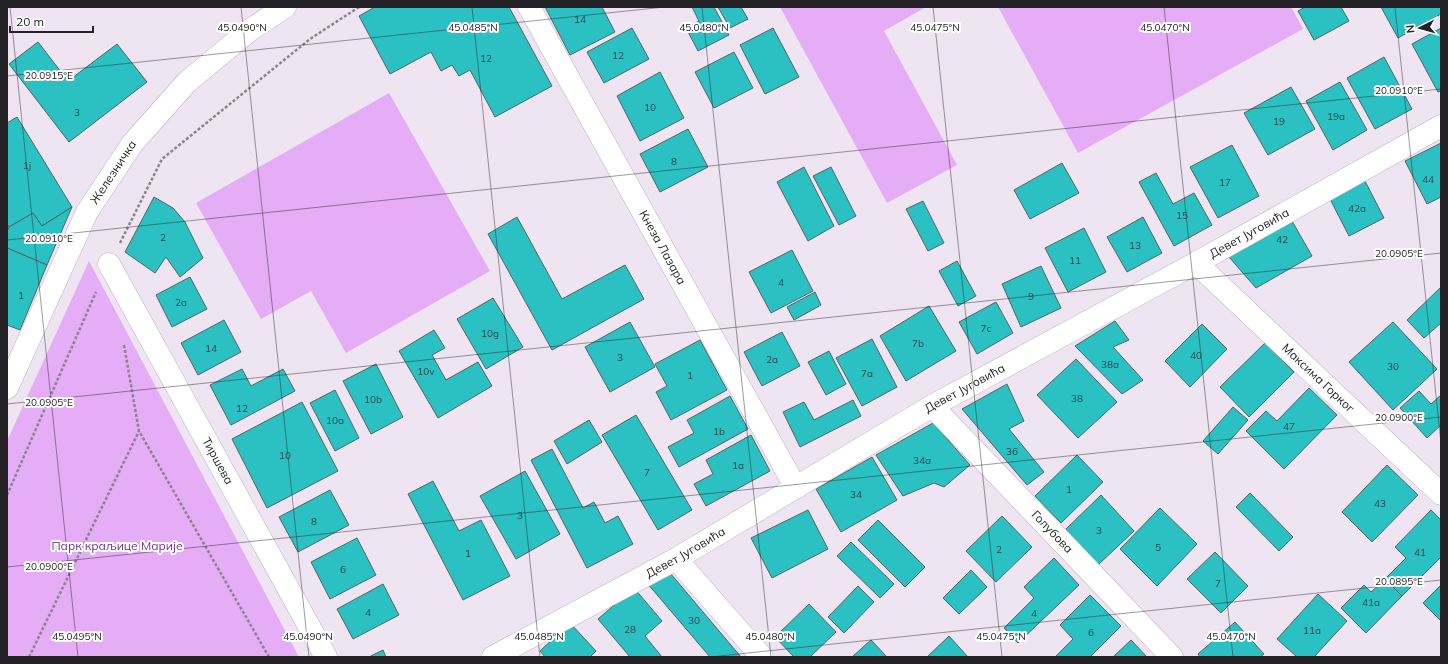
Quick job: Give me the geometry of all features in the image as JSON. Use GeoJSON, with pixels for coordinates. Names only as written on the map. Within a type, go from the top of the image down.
{"type":"FeatureCollection","features":[{"type":"Feature","properties":{"kind":"street","name":"Железничка"},"geometry":{"type":"LineString","coordinates":[[7,388],[87,212],[132,144],[187,82],[250,30],[285,7]]}},
{"type":"Feature","properties":{"kind":"street","name":"Кнеза Лазара"},"geometry":{"type":"LineString","coordinates":[[529,7],[796,488]]}},
{"type":"Feature","properties":{"kind":"street","name":"Девет Југовића"},"geometry":{"type":"LineString","coordinates":[[493,657],[676,559],[932,406],[1196,263],[1441,126]]}},
{"type":"Feature","properties":{"kind":"street","name":"Максима Горког"},"geometry":{"type":"LineString","coordinates":[[1196,263],[1441,494]]}},
{"type":"Feature","properties":{"kind":"street","name":"Тиршева"},"geometry":{"type":"LineString","coordinates":[[109,264],[326,657]]}},
{"type":"Feature","properties":{"kind":"street","name":"Голубова"},"geometry":{"type":"LineString","coordinates":[[932,406],[1172,657]]}},
{"type":"Feature","properties":{"kind":"street"},"geometry":{"type":"LineString","coordinates":[[676,559],[762,657]]}},
{"type":"Feature","properties":{"kind":"path"},"geometry":{"type":"LineString","coordinates":[[7,495],[109,264],[162,159],[310,39],[359,7]]}},
{"type":"Feature","properties":{"kind":"path"},"geometry":{"type":"LineString","coordinates":[[29,657],[139,431],[269,657]]}},
{"type":"Feature","properties":{"kind":"green space"},"geometry":{"type":"Polygon","coordinates":[[[780,7],[926,7],[884,31],[957,165],[887,203],[780,7]]]}},
{"type":"Feature","properties":{"kind":"green space"},"geometry":{"type":"Polygon","coordinates":[[[998,7],[1291,7],[1303,29],[1078,153],[998,7]]]}},
{"type":"Feature","properties":{"kind":"green space"},"geometry":{"type":"Polygon","coordinates":[[[389,93],[490,271],[346,353],[311,291],[261,319],[196,203],[389,93]]]}},
{"type":"Feature","properties":{"kind":"green space","name":"Парк краљице Марије"},"geometry":{"type":"Polygon","coordinates":[[[89,261],[299,657],[7,657],[7,441],[89,261]]]}},
{"type":"Feature","properties":{"kind":"building"},"geometry":{"type":"Polygon","coordinates":[[[375,7],[509,7],[552,86],[495,117],[470,70],[459,76],[452,65],[441,71],[431,52],[390,74],[359,16],[375,7]]]}},
{"type":"Feature","properties":{"kind":"building"},"geometry":{"type":"Polygon","coordinates":[[[545,7],[602,7],[615,32],[570,55],[545,7]]]}},
{"type":"Feature","properties":{"kind":"building"},"geometry":{"type":"Polygon","coordinates":[[[692,7],[714,7],[729,35],[698,51],[686,28],[699,21],[692,7]]]}},
{"type":"Feature","properties":{"kind":"building"},"geometry":{"type":"Polygon","coordinates":[[[718,7],[741,7],[748,19],[730,28],[718,7]]]}},
{"type":"Feature","properties":{"kind":"building"},"geometry":{"type":"Polygon","coordinates":[[[1305,7],[1341,7],[1349,21],[1314,40],[1298,11],[1305,7]]]}},
{"type":"Feature","properties":{"kind":"building"},"geometry":{"type":"Polygon","coordinates":[[[1381,7],[1441,7],[1441,14],[1398,38],[1381,7]]]}},
{"type":"Feature","properties":{"kind":"building"},"geometry":{"type":"Polygon","coordinates":[[[632,28],[649,59],[604,83],[587,52],[632,28]]]}},
{"type":"Feature","properties":{"kind":"building"},"geometry":{"type":"Polygon","coordinates":[[[773,28],[799,77],[765,94],[740,45],[773,28]]]}},
{"type":"Feature","properties":{"kind":"building"},"geometry":{"type":"Polygon","coordinates":[[[1441,28],[1441,91],[1438,92],[1412,44],[1441,28]]]}},
{"type":"Feature","properties":{"kind":"building"},"geometry":{"type":"Polygon","coordinates":[[[38,42],[68,81],[117,44],[147,82],[69,142],[9,64],[38,42]]]}},
{"type":"Feature","properties":{"kind":"building"},"geometry":{"type":"Polygon","coordinates":[[[734,52],[753,88],[714,108],[695,72],[734,52]]]}},
{"type":"Feature","properties":{"kind":"building"},"geometry":{"type":"Polygon","coordinates":[[[1384,57],[1412,109],[1375,129],[1347,78],[1384,57]]]}},
{"type":"Feature","properties":{"kind":"building"},"geometry":{"type":"Polygon","coordinates":[[[660,72],[684,118],[640,141],[617,96],[660,72]]]}},
{"type":"Feature","properties":{"kind":"building"},"geometry":{"type":"Polygon","coordinates":[[[1340,82],[1367,130],[1333,150],[1306,101],[1340,82]]]}},
{"type":"Feature","properties":{"kind":"building"},"geometry":{"type":"Polygon","coordinates":[[[1291,87],[1315,129],[1268,155],[1244,113],[1291,87]]]}},
{"type":"Feature","properties":{"kind":"building"},"geometry":{"type":"Polygon","coordinates":[[[17,117],[72,207],[42,226],[33,213],[9,227],[7,224],[7,123],[17,117]]]}},
{"type":"Feature","properties":{"kind":"building"},"geometry":{"type":"Polygon","coordinates":[[[688,129],[708,167],[660,192],[640,154],[688,129]]]}},
{"type":"Feature","properties":{"kind":"building"},"geometry":{"type":"Polygon","coordinates":[[[1441,143],[1441,197],[1427,204],[1405,161],[1441,143]]]}},
{"type":"Feature","properties":{"kind":"building"},"geometry":{"type":"Polygon","coordinates":[[[1232,145],[1259,196],[1218,218],[1190,167],[1232,145]]]}},
{"type":"Feature","properties":{"kind":"building"},"geometry":{"type":"Polygon","coordinates":[[[1062,163],[1079,193],[1030,219],[1014,190],[1062,163]]]}},
{"type":"Feature","properties":{"kind":"building"},"geometry":{"type":"Polygon","coordinates":[[[804,167],[834,226],[808,241],[777,182],[804,167]]]}},
{"type":"Feature","properties":{"kind":"building"},"geometry":{"type":"Polygon","coordinates":[[[831,167],[856,216],[839,225],[813,176],[831,167]]]}},
{"type":"Feature","properties":{"kind":"building"},"geometry":{"type":"Polygon","coordinates":[[[1156,173],[1173,204],[1194,193],[1212,225],[1174,246],[1139,182],[1156,173]]]}},
{"type":"Feature","properties":{"kind":"building"},"geometry":{"type":"Polygon","coordinates":[[[1365,181],[1384,218],[1349,236],[1330,199],[1365,181]]]}},
{"type":"Feature","properties":{"kind":"building"},"geometry":{"type":"Polygon","coordinates":[[[154,197],[173,208],[185,222],[203,258],[180,277],[166,257],[155,273],[125,252],[154,197]]]}},
{"type":"Feature","properties":{"kind":"building"},"geometry":{"type":"Polygon","coordinates":[[[923,201],[944,243],[928,251],[906,209],[923,201]]]}},
{"type":"Feature","properties":{"kind":"building"},"geometry":{"type":"Polygon","coordinates":[[[72,207],[47,265],[7,248],[7,232],[9,227],[33,213],[42,226],[72,207]]]}},
{"type":"Feature","properties":{"kind":"building"},"geometry":{"type":"Polygon","coordinates":[[[517,217],[562,299],[625,265],[644,299],[552,350],[488,234],[517,217]]]}},
{"type":"Feature","properties":{"kind":"building"},"geometry":{"type":"Polygon","coordinates":[[[1143,217],[1162,253],[1127,272],[1107,237],[1143,217]]]}},
{"type":"Feature","properties":{"kind":"building"},"geometry":{"type":"Polygon","coordinates":[[[1292,221],[1312,256],[1256,288],[1229,257],[1292,221]]]}},
{"type":"Feature","properties":{"kind":"building"},"geometry":{"type":"Polygon","coordinates":[[[1084,228],[1106,272],[1068,292],[1045,248],[1084,228]]]}},
{"type":"Feature","properties":{"kind":"building"},"geometry":{"type":"Polygon","coordinates":[[[7,248],[47,265],[20,330],[7,325],[7,248]]]}},
{"type":"Feature","properties":{"kind":"building"},"geometry":{"type":"Polygon","coordinates":[[[792,250],[813,291],[771,313],[749,272],[792,250]]]}},
{"type":"Feature","properties":{"kind":"building"},"geometry":{"type":"Polygon","coordinates":[[[957,261],[976,296],[958,306],[939,271],[957,261]]]}},
{"type":"Feature","properties":{"kind":"building"},"geometry":{"type":"Polygon","coordinates":[[[1041,266],[1061,308],[1021,327],[1002,284],[1041,266]]]}},
{"type":"Feature","properties":{"kind":"building"},"geometry":{"type":"Polygon","coordinates":[[[190,277],[207,309],[172,327],[156,295],[190,277]]]}},
{"type":"Feature","properties":{"kind":"building"},"geometry":{"type":"Polygon","coordinates":[[[1441,287],[1441,323],[1424,338],[1407,320],[1441,287]]]}},
{"type":"Feature","properties":{"kind":"building"},"geometry":{"type":"Polygon","coordinates":[[[815,292],[821,305],[794,320],[787,307],[815,292]]]}},
{"type":"Feature","properties":{"kind":"building"},"geometry":{"type":"Polygon","coordinates":[[[493,298],[523,347],[486,369],[457,319],[493,298]]]}},
{"type":"Feature","properties":{"kind":"building"},"geometry":{"type":"Polygon","coordinates":[[[996,302],[1013,333],[977,354],[959,322],[996,302]]]}},
{"type":"Feature","properties":{"kind":"building"},"geometry":{"type":"Polygon","coordinates":[[[929,306],[956,351],[906,381],[880,336],[929,306]]]}},
{"type":"Feature","properties":{"kind":"building"},"geometry":{"type":"Polygon","coordinates":[[[224,320],[241,352],[198,375],[181,343],[224,320]]]}},
{"type":"Feature","properties":{"kind":"building"},"geometry":{"type":"Polygon","coordinates":[[[1115,321],[1129,340],[1113,347],[1143,380],[1122,394],[1075,346],[1115,321]]]}},
{"type":"Feature","properties":{"kind":"building"},"geometry":{"type":"Polygon","coordinates":[[[630,322],[655,367],[610,392],[585,347],[630,322]]]}},
{"type":"Feature","properties":{"kind":"building"},"geometry":{"type":"Polygon","coordinates":[[[1393,322],[1437,369],[1393,410],[1349,362],[1393,322]]]}},
{"type":"Feature","properties":{"kind":"building"},"geometry":{"type":"Polygon","coordinates":[[[1202,324],[1227,349],[1190,387],[1165,361],[1202,324]]]}},
{"type":"Feature","properties":{"kind":"building"},"geometry":{"type":"Polygon","coordinates":[[[434,330],[445,348],[432,355],[446,380],[478,362],[492,386],[438,418],[399,351],[434,330]]]}},
{"type":"Feature","properties":{"kind":"building"},"geometry":{"type":"Polygon","coordinates":[[[782,332],[800,366],[762,386],[744,352],[782,332]]]}},
{"type":"Feature","properties":{"kind":"building"},"geometry":{"type":"Polygon","coordinates":[[[872,339],[897,387],[862,406],[836,358],[872,339]]]}},
{"type":"Feature","properties":{"kind":"building"},"geometry":{"type":"Polygon","coordinates":[[[700,340],[727,390],[671,420],[656,392],[667,386],[655,364],[700,340]]]}},
{"type":"Feature","properties":{"kind":"building"},"geometry":{"type":"Polygon","coordinates":[[[1265,343],[1294,372],[1249,417],[1220,387],[1265,343]]]}},
{"type":"Feature","properties":{"kind":"building"},"geometry":{"type":"Polygon","coordinates":[[[829,351],[846,384],[826,395],[808,362],[829,351]]]}},
{"type":"Feature","properties":{"kind":"building"},"geometry":{"type":"Polygon","coordinates":[[[1076,359],[1117,402],[1078,438],[1037,395],[1076,359]]]}},
{"type":"Feature","properties":{"kind":"building"},"geometry":{"type":"Polygon","coordinates":[[[376,364],[403,417],[371,434],[343,381],[376,364]]]}},
{"type":"Feature","properties":{"kind":"building"},"geometry":{"type":"Polygon","coordinates":[[[242,369],[251,386],[283,369],[295,391],[231,425],[210,385],[242,369]]]}},
{"type":"Feature","properties":{"kind":"building"},"geometry":{"type":"Polygon","coordinates":[[[1007,384],[1024,421],[1009,429],[1044,472],[1027,485],[962,409],[1007,384]]]}},
{"type":"Feature","properties":{"kind":"building"},"geometry":{"type":"Polygon","coordinates":[[[1309,388],[1337,415],[1284,469],[1246,431],[1266,411],[1277,421],[1309,388]]]}},
{"type":"Feature","properties":{"kind":"building"},"geometry":{"type":"Polygon","coordinates":[[[335,390],[359,438],[335,451],[310,403],[335,390]]]}},
{"type":"Feature","properties":{"kind":"building"},"geometry":{"type":"Polygon","coordinates":[[[1419,391],[1431,404],[1441,395],[1441,425],[1427,438],[1400,408],[1419,391]]]}},
{"type":"Feature","properties":{"kind":"building"},"geometry":{"type":"Polygon","coordinates":[[[730,396],[748,429],[679,467],[668,447],[694,433],[687,420],[730,396]]]}},
{"type":"Feature","properties":{"kind":"building"},"geometry":{"type":"Polygon","coordinates":[[[853,400],[861,416],[800,447],[783,412],[804,402],[814,420],[853,400]]]}},
{"type":"Feature","properties":{"kind":"building"},"geometry":{"type":"Polygon","coordinates":[[[302,402],[338,471],[267,508],[232,439],[302,402]]]}},
{"type":"Feature","properties":{"kind":"building"},"geometry":{"type":"Polygon","coordinates":[[[1233,407],[1248,420],[1218,454],[1203,441],[1233,407]]]}},
{"type":"Feature","properties":{"kind":"building"},"geometry":{"type":"Polygon","coordinates":[[[636,415],[692,510],[658,530],[602,435],[636,415]]]}},
{"type":"Feature","properties":{"kind":"building"},"geometry":{"type":"Polygon","coordinates":[[[589,420],[602,442],[567,464],[554,441],[589,420]]]}},
{"type":"Feature","properties":{"kind":"building"},"geometry":{"type":"Polygon","coordinates":[[[933,423],[970,465],[944,487],[934,483],[903,496],[876,455],[933,423]]]}},
{"type":"Feature","properties":{"kind":"building"},"geometry":{"type":"Polygon","coordinates":[[[751,435],[770,471],[706,506],[694,484],[713,474],[706,460],[751,435]]]}},
{"type":"Feature","properties":{"kind":"building"},"geometry":{"type":"Polygon","coordinates":[[[552,449],[583,508],[594,502],[605,523],[618,516],[633,544],[587,568],[531,460],[552,449]]]}},
{"type":"Feature","properties":{"kind":"building"},"geometry":{"type":"Polygon","coordinates":[[[1077,455],[1103,482],[1061,523],[1035,496],[1077,455]]]}},
{"type":"Feature","properties":{"kind":"building"},"geometry":{"type":"Polygon","coordinates":[[[872,457],[897,500],[841,532],[816,489],[872,457]]]}},
{"type":"Feature","properties":{"kind":"building"},"geometry":{"type":"Polygon","coordinates":[[[1387,465],[1418,495],[1372,542],[1342,512],[1387,465]]]}},
{"type":"Feature","properties":{"kind":"building"},"geometry":{"type":"Polygon","coordinates":[[[525,471],[560,534],[516,559],[480,496],[525,471]]]}},
{"type":"Feature","properties":{"kind":"building"},"geometry":{"type":"Polygon","coordinates":[[[433,481],[459,531],[481,520],[510,576],[463,600],[408,494],[433,481]]]}},
{"type":"Feature","properties":{"kind":"building"},"geometry":{"type":"Polygon","coordinates":[[[330,490],[349,525],[298,552],[279,517],[330,490]]]}},
{"type":"Feature","properties":{"kind":"building"},"geometry":{"type":"Polygon","coordinates":[[[1250,493],[1293,537],[1279,551],[1236,507],[1250,493]]]}},
{"type":"Feature","properties":{"kind":"building"},"geometry":{"type":"Polygon","coordinates":[[[1101,495],[1134,531],[1098,565],[1065,530],[1101,495]]]}},
{"type":"Feature","properties":{"kind":"building"},"geometry":{"type":"Polygon","coordinates":[[[1160,508],[1197,544],[1157,586],[1120,549],[1160,508]]]}},
{"type":"Feature","properties":{"kind":"building"},"geometry":{"type":"Polygon","coordinates":[[[808,510],[828,549],[772,578],[751,538],[808,510]]]}},
{"type":"Feature","properties":{"kind":"building"},"geometry":{"type":"Polygon","coordinates":[[[1431,510],[1441,520],[1441,557],[1402,596],[1385,579],[1406,558],[1395,547],[1431,510]]]}},
{"type":"Feature","properties":{"kind":"building"},"geometry":{"type":"Polygon","coordinates":[[[1002,516],[1032,547],[996,582],[966,551],[1002,516]]]}},
{"type":"Feature","properties":{"kind":"building"},"geometry":{"type":"Polygon","coordinates":[[[878,520],[925,567],[905,587],[858,540],[878,520]]]}},
{"type":"Feature","properties":{"kind":"building"},"geometry":{"type":"Polygon","coordinates":[[[357,538],[376,575],[330,599],[311,562],[357,538]]]}},
{"type":"Feature","properties":{"kind":"building"},"geometry":{"type":"Polygon","coordinates":[[[851,542],[894,584],[880,598],[837,556],[851,542]]]}},
{"type":"Feature","properties":{"kind":"building"},"geometry":{"type":"Polygon","coordinates":[[[1215,552],[1248,586],[1221,613],[1187,579],[1215,552]]]}},
{"type":"Feature","properties":{"kind":"building"},"geometry":{"type":"Polygon","coordinates":[[[1054,558],[1079,585],[1018,643],[1004,628],[1034,598],[1024,587],[1054,558]]]}},
{"type":"Feature","properties":{"kind":"building"},"geometry":{"type":"Polygon","coordinates":[[[665,567],[741,657],[710,657],[647,583],[665,567]]]}},
{"type":"Feature","properties":{"kind":"building"},"geometry":{"type":"Polygon","coordinates":[[[971,570],[987,587],[959,614],[943,598],[971,570]]]}},
{"type":"Feature","properties":{"kind":"building"},"geometry":{"type":"Polygon","coordinates":[[[1385,579],[1402,596],[1366,633],[1341,608],[1364,585],[1371,592],[1385,579]]]}},
{"type":"Feature","properties":{"kind":"building"},"geometry":{"type":"Polygon","coordinates":[[[383,584],[399,615],[353,639],[337,609],[383,584]]]}},
{"type":"Feature","properties":{"kind":"building"},"geometry":{"type":"Polygon","coordinates":[[[1441,585],[1441,621],[1423,603],[1441,585]]]}},
{"type":"Feature","properties":{"kind":"building"},"geometry":{"type":"Polygon","coordinates":[[[858,586],[874,602],[844,633],[828,617],[858,586]]]}},
{"type":"Feature","properties":{"kind":"building"},"geometry":{"type":"Polygon","coordinates":[[[634,588],[662,621],[645,636],[662,657],[630,657],[598,619],[634,588]]]}},
{"type":"Feature","properties":{"kind":"building"},"geometry":{"type":"Polygon","coordinates":[[[1318,594],[1347,621],[1314,657],[1297,657],[1277,639],[1318,594]]]}},
{"type":"Feature","properties":{"kind":"building"},"geometry":{"type":"Polygon","coordinates":[[[1090,595],[1121,626],[1090,657],[1055,657],[1073,639],[1060,625],[1090,595]]]}},
{"type":"Feature","properties":{"kind":"building"},"geometry":{"type":"Polygon","coordinates":[[[809,604],[836,632],[810,657],[794,657],[775,637],[809,604]]]}},
{"type":"Feature","properties":{"kind":"building"},"geometry":{"type":"Polygon","coordinates":[[[1235,622],[1264,654],[1260,657],[1200,657],[1198,654],[1235,622]]]}},
{"type":"Feature","properties":{"kind":"building"},"geometry":{"type":"Polygon","coordinates":[[[570,623],[596,651],[590,657],[545,657],[540,651],[570,623]]]}},
{"type":"Feature","properties":{"kind":"building"},"geometry":{"type":"Polygon","coordinates":[[[949,636],[968,657],[927,657],[949,636]]]}},
{"type":"Feature","properties":{"kind":"building"},"geometry":{"type":"Polygon","coordinates":[[[871,640],[887,657],[852,657],[871,640]]]}},
{"type":"Feature","properties":{"kind":"building"},"geometry":{"type":"Polygon","coordinates":[[[1131,640],[1147,657],[1113,657],[1131,640]]]}},
{"type":"Feature","properties":{"kind":"building"},"geometry":{"type":"Polygon","coordinates":[[[383,650],[386,657],[369,657],[383,650]]]}}]}
